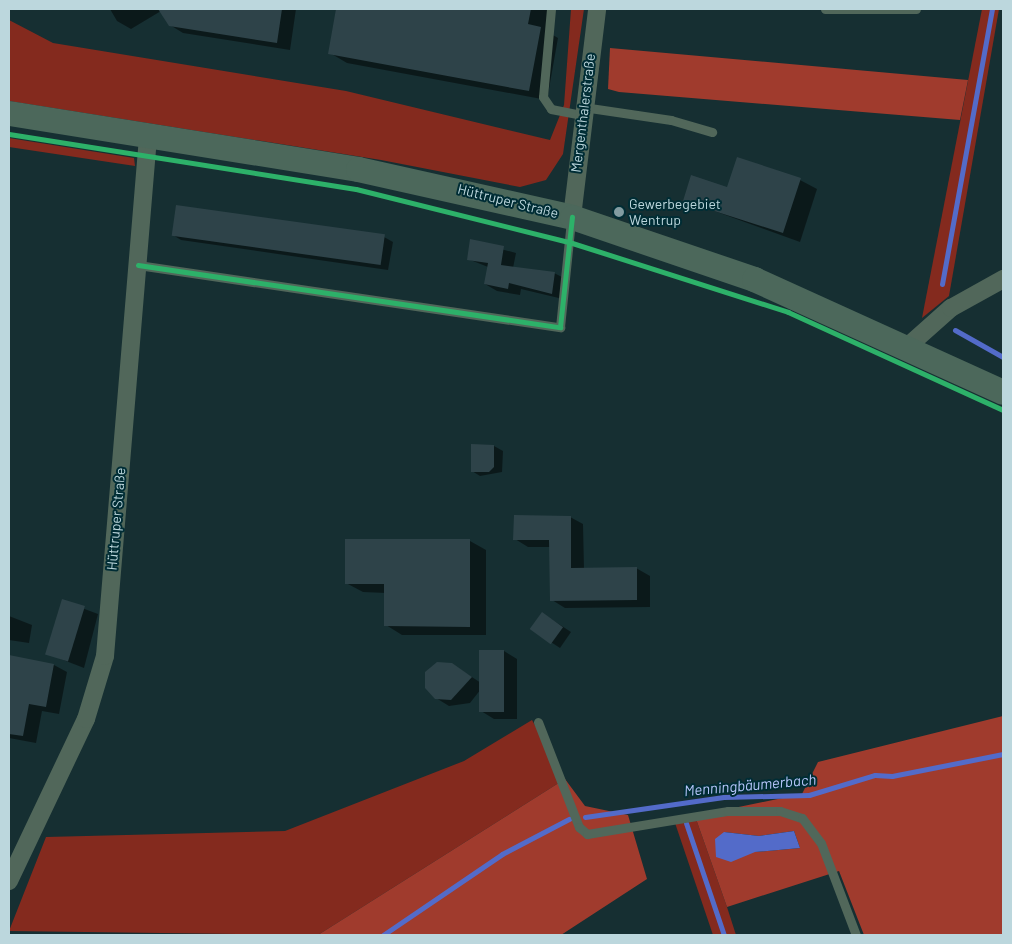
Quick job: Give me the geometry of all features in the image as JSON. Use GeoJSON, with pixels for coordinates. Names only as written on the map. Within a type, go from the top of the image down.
{"type":"FeatureCollection","features":[{"type":"Feature","properties":{"kind":"main road","name":"Hüttruper Straße"},"geometry":{"type":"LineString","coordinates":[[9,113],[148,137],[358,169],[572,217],[745,276],[907,346],[1003,392]]}},
{"type":"Feature","properties":{"kind":"street","name":"Mergenthalerstraße"},"geometry":{"type":"LineString","coordinates":[[572,217],[582,111],[597,9]]}},
{"type":"Feature","properties":{"kind":"street","name":"Hüttruper Straße"},"geometry":{"type":"LineString","coordinates":[[9,881],[86,719],[105,656],[148,137]]}},
{"type":"Feature","properties":{"kind":"street"},"geometry":{"type":"LineString","coordinates":[[907,346],[951,308],[1003,279]]}},
{"type":"Feature","properties":{"kind":"lane"},"geometry":{"type":"LineString","coordinates":[[551,9],[543,97],[551,109],[671,120],[712,132]]}},
{"type":"Feature","properties":{"kind":"lane"},"geometry":{"type":"LineString","coordinates":[[825,9],[916,9]]}},
{"type":"Feature","properties":{"kind":"lane"},"geometry":{"type":"LineString","coordinates":[[138,265],[560,327],[572,217]]}},
{"type":"Feature","properties":{"kind":"lane"},"geometry":{"type":"LineString","coordinates":[[538,722],[579,827],[587,834],[728,811],[780,811],[802,818],[821,844],[856,935]]}},
{"type":"Feature","properties":{"kind":"shaded area"},"geometry":{"type":"Polygon","coordinates":[[[571,9],[584,9],[563,154],[546,180],[520,187],[381,160],[9,101],[9,20],[53,43],[346,91],[550,140],[564,105],[571,9]]]}},
{"type":"Feature","properties":{"kind":"shaded area"},"geometry":{"type":"Polygon","coordinates":[[[982,9],[999,9],[949,296],[922,318],[982,9]]]}},
{"type":"Feature","properties":{"kind":"shaded area"},"geometry":{"type":"Polygon","coordinates":[[[610,48],[968,80],[960,120],[619,92],[608,89],[610,48]]]}},
{"type":"Feature","properties":{"kind":"shaded area"},"geometry":{"type":"Polygon","coordinates":[[[9,138],[134,158],[135,166],[9,147],[9,138]]]}},
{"type":"Feature","properties":{"kind":"shaded area"},"geometry":{"type":"Polygon","coordinates":[[[1003,716],[1003,935],[864,935],[839,871],[727,907],[695,816],[802,794],[818,762],[1003,716]],[[794,831],[759,836],[724,832],[755,852],[800,848],[794,831]]]}},
{"type":"Feature","properties":{"kind":"shaded area"},"geometry":{"type":"Polygon","coordinates":[[[532,720],[565,779],[318,935],[9,931],[46,837],[285,831],[464,761],[532,720]]]}},
{"type":"Feature","properties":{"kind":"shaded area"},"geometry":{"type":"Polygon","coordinates":[[[565,779],[585,806],[628,815],[647,879],[561,935],[318,935],[565,779]]]}},
{"type":"Feature","properties":{"kind":"shaded area"},"geometry":{"type":"Polygon","coordinates":[[[695,816],[736,935],[713,935],[674,820],[695,816]]]}},
{"type":"Feature","properties":{"kind":"water"},"geometry":{"type":"Polygon","coordinates":[[[794,831],[800,848],[755,852],[731,862],[716,857],[715,839],[724,832],[759,836],[794,831]]]}},
{"type":"Feature","properties":{"kind":"building"},"geometry":{"type":"Polygon","coordinates":[[[158,9],[282,9],[277,43],[169,26],[158,9]]]}},
{"type":"Feature","properties":{"kind":"building"},"geometry":{"type":"Polygon","coordinates":[[[336,9],[531,9],[528,24],[541,27],[529,91],[328,54],[336,9]]]}},
{"type":"Feature","properties":{"kind":"building"},"geometry":{"type":"Polygon","coordinates":[[[737,157],[801,178],[783,233],[683,201],[691,175],[727,187],[737,157]]]}},
{"type":"Feature","properties":{"kind":"building"},"geometry":{"type":"Polygon","coordinates":[[[176,205],[385,234],[381,265],[172,236],[176,205]]]}},
{"type":"Feature","properties":{"kind":"building"},"geometry":{"type":"Polygon","coordinates":[[[470,239],[504,246],[501,265],[555,272],[552,294],[509,283],[508,289],[484,284],[488,263],[467,260],[470,239]]]}},
{"type":"Feature","properties":{"kind":"building"},"geometry":{"type":"Polygon","coordinates":[[[471,444],[494,445],[494,467],[489,472],[471,472],[471,444]]]}},
{"type":"Feature","properties":{"kind":"building"},"geometry":{"type":"Polygon","coordinates":[[[514,515],[571,516],[571,568],[637,567],[637,600],[550,601],[549,540],[513,540],[514,515]]]}},
{"type":"Feature","properties":{"kind":"building"},"geometry":{"type":"Polygon","coordinates":[[[345,539],[470,539],[470,627],[384,626],[384,584],[345,584],[345,539]]]}},
{"type":"Feature","properties":{"kind":"building"},"geometry":{"type":"Polygon","coordinates":[[[62,599],[85,606],[68,661],[45,654],[62,599]]]}},
{"type":"Feature","properties":{"kind":"building"},"geometry":{"type":"Polygon","coordinates":[[[542,612],[563,627],[551,644],[530,629],[542,612]]]}},
{"type":"Feature","properties":{"kind":"building"},"geometry":{"type":"Polygon","coordinates":[[[479,650],[504,650],[504,712],[479,712],[479,650]]]}},
{"type":"Feature","properties":{"kind":"building"},"geometry":{"type":"Polygon","coordinates":[[[9,655],[54,664],[46,707],[29,704],[23,736],[9,734],[9,655]]]}},
{"type":"Feature","properties":{"kind":"building"},"geometry":{"type":"Polygon","coordinates":[[[437,662],[452,663],[472,677],[451,700],[435,699],[425,688],[425,672],[437,662]]]}},
{"type":"Feature","properties":{"kind":"waterway"},"geometry":{"type":"LineString","coordinates":[[942,284],[992,9]]}},
{"type":"Feature","properties":{"kind":"waterway"},"geometry":{"type":"LineString","coordinates":[[955,330],[1003,357]]}},
{"type":"Feature","properties":{"kind":"waterway","name":"Menningbäumerbach"},"geometry":{"type":"LineString","coordinates":[[585,817],[724,797],[809,795],[875,775],[892,776],[1003,754]]}},
{"type":"Feature","properties":{"kind":"waterway","name":"Menningbäumerbach"},"geometry":{"type":"LineString","coordinates":[[383,935],[502,854],[569,819]]}},
{"type":"Feature","properties":{"kind":"waterway"},"geometry":{"type":"LineString","coordinates":[[686,823],[724,935]]}},
{"type":"Feature","properties":{"kind":"cycle path"},"geometry":{"type":"LineString","coordinates":[[9,134],[356,189],[569,242],[788,312],[1003,410]]}},
{"type":"Feature","properties":{"kind":"cycle path"},"geometry":{"type":"LineString","coordinates":[[138,265],[560,327],[572,217]]}},
{"type":"Feature","properties":{"kind":"place","name":"Gewerbegebiet Wentrup"},"geometry":{"type":"Point","coordinates":[619,212]}}]}
